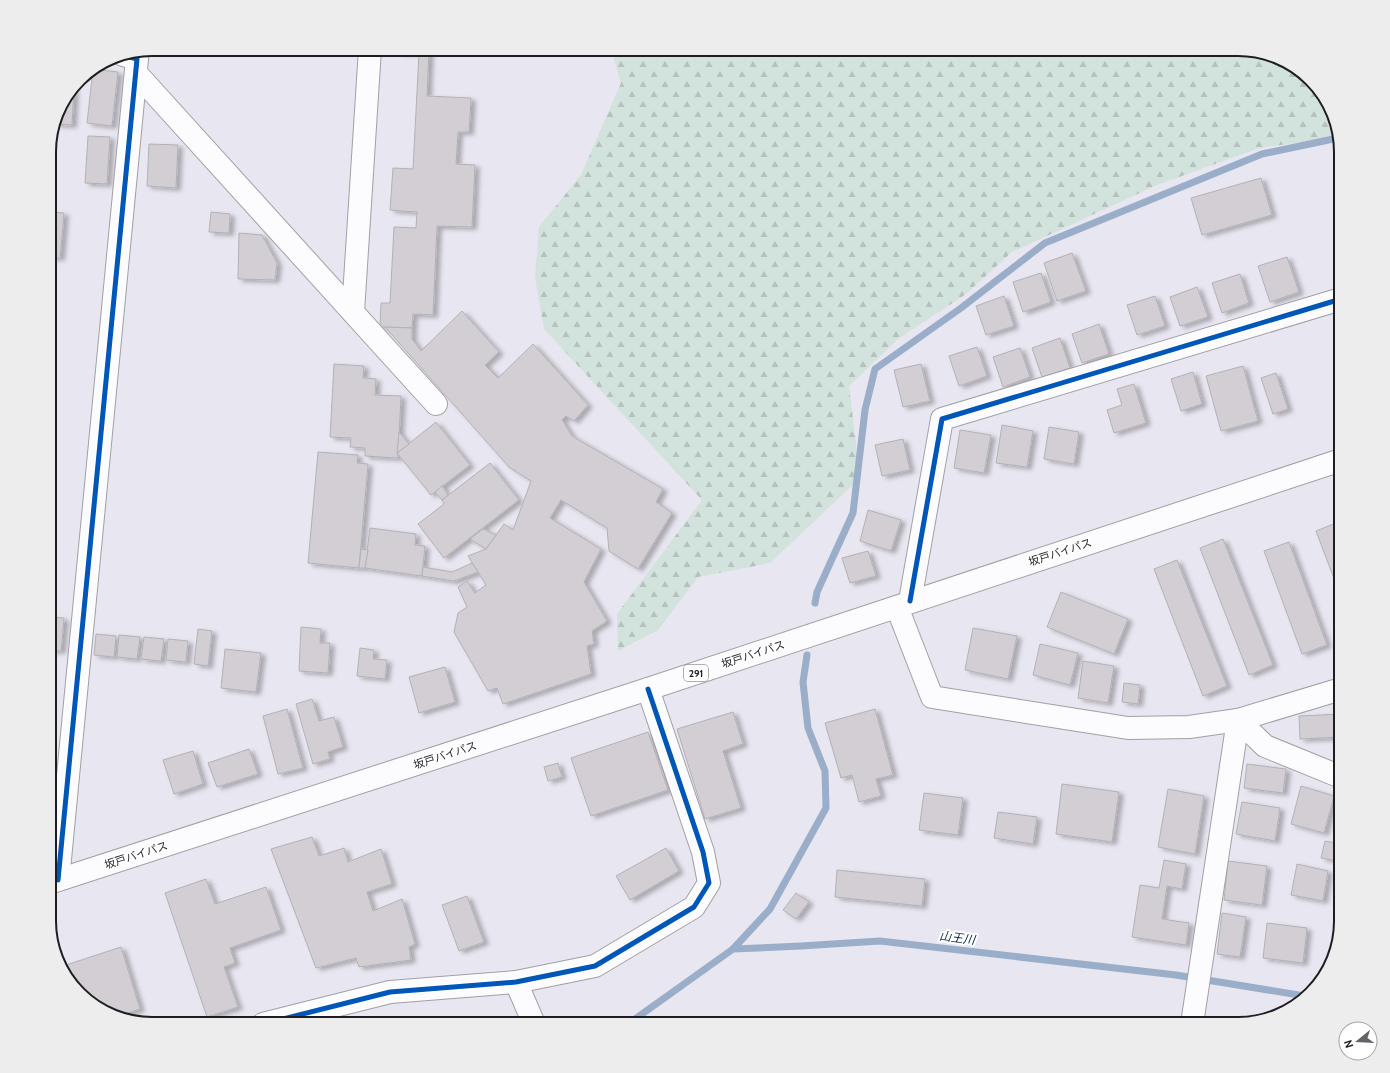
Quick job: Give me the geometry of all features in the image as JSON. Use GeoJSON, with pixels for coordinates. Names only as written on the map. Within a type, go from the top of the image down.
{"type":"FeatureCollection","features":[{"type":"Feature","properties":{"kind":"main road"},"geometry":{"type":"LineString","coordinates":[[353,312],[370,56]]}},
{"type":"Feature","properties":{"kind":"main road"},"geometry":{"type":"LineString","coordinates":[[56,862],[136,73],[137,59],[134,58]]}},
{"type":"Feature","properties":{"kind":"main road"},"geometry":{"type":"LineString","coordinates":[[136,73],[436,404]]}},
{"type":"Feature","properties":{"kind":"main road"},"geometry":{"type":"LineString","coordinates":[[1334,301],[942,419],[903,604],[932,697],[1128,728],[1189,727],[1238,720],[1334,691]]}},
{"type":"Feature","properties":{"kind":"main road","name":"坂戸バイパス"},"geometry":{"type":"LineString","coordinates":[[56,881],[648,689],[1334,462]]}},
{"type":"Feature","properties":{"kind":"main road"},"geometry":{"type":"LineString","coordinates":[[291,1017],[390,992],[516,982],[595,966],[694,907],[709,883],[703,852],[648,689]]}},
{"type":"Feature","properties":{"kind":"main road"},"geometry":{"type":"LineString","coordinates":[[1238,720],[1265,746],[1334,774]]}},
{"type":"Feature","properties":{"kind":"main road"},"geometry":{"type":"LineString","coordinates":[[1193,1017],[1238,720]]}},
{"type":"Feature","properties":{"kind":"main road"},"geometry":{"type":"LineString","coordinates":[[516,982],[531,1017]]}},
{"type":"Feature","properties":{"kind":"green space"},"geometry":{"type":"Polygon","coordinates":[[[613,56],[1238,56],[1269,61],[1291,72],[1306,84],[1321,104],[1327,115],[1333,138],[1259,148],[1157,185],[1012,252],[966,294],[898,339],[849,386],[860,478],[770,563],[698,577],[658,630],[618,651],[617,614],[702,500],[544,329],[535,277],[539,227],[581,175],[621,83],[613,56]]]}},
{"type":"Feature","properties":{"kind":"building"},"geometry":{"type":"Polygon","coordinates":[[[419,56],[429,56],[427,96],[471,98],[469,132],[458,132],[456,164],[475,165],[472,227],[437,226],[433,315],[413,314],[412,328],[380,327],[381,303],[390,303],[394,227],[416,228],[417,212],[390,210],[393,168],[413,169],[419,56]]]}},
{"type":"Feature","properties":{"kind":"building"},"geometry":{"type":"Polygon","coordinates":[[[102,70],[118,72],[112,126],[87,123],[92,78],[102,70]]]}},
{"type":"Feature","properties":{"kind":"building"},"geometry":{"type":"Polygon","coordinates":[[[73,97],[72,125],[60,124],[63,115],[73,97]]]}},
{"type":"Feature","properties":{"kind":"building"},"geometry":{"type":"Polygon","coordinates":[[[88,136],[110,137],[107,184],[85,183],[88,136]]]}},
{"type":"Feature","properties":{"kind":"building"},"geometry":{"type":"Polygon","coordinates":[[[149,144],[178,145],[176,188],[147,186],[149,144]]]}},
{"type":"Feature","properties":{"kind":"building"},"geometry":{"type":"Polygon","coordinates":[[[1261,178],[1272,215],[1202,235],[1191,198],[1261,178]]]}},
{"type":"Feature","properties":{"kind":"building"},"geometry":{"type":"Polygon","coordinates":[[[56,212],[64,213],[60,258],[56,258],[56,212]]]}},
{"type":"Feature","properties":{"kind":"building"},"geometry":{"type":"Polygon","coordinates":[[[211,212],[230,214],[229,233],[209,232],[211,212]]]}},
{"type":"Feature","properties":{"kind":"building"},"geometry":{"type":"Polygon","coordinates":[[[239,233],[262,235],[277,263],[275,280],[238,279],[239,233]]]}},
{"type":"Feature","properties":{"kind":"building"},"geometry":{"type":"Polygon","coordinates":[[[1072,253],[1086,291],[1057,301],[1044,263],[1072,253]]]}},
{"type":"Feature","properties":{"kind":"building"},"geometry":{"type":"Polygon","coordinates":[[[1287,257],[1299,292],[1270,302],[1258,266],[1287,257]]]}},
{"type":"Feature","properties":{"kind":"building"},"geometry":{"type":"Polygon","coordinates":[[[1041,273],[1051,302],[1023,312],[1013,282],[1041,273]]]}},
{"type":"Feature","properties":{"kind":"building"},"geometry":{"type":"Polygon","coordinates":[[[1240,274],[1249,303],[1222,313],[1212,283],[1240,274]]]}},
{"type":"Feature","properties":{"kind":"building"},"geometry":{"type":"Polygon","coordinates":[[[1197,287],[1208,317],[1180,326],[1170,297],[1197,287]]]}},
{"type":"Feature","properties":{"kind":"building"},"geometry":{"type":"Polygon","coordinates":[[[1004,296],[1014,326],[986,335],[976,306],[1004,296]]]}},
{"type":"Feature","properties":{"kind":"building"},"geometry":{"type":"Polygon","coordinates":[[[1155,296],[1165,326],[1137,335],[1127,305],[1155,296]]]}},
{"type":"Feature","properties":{"kind":"building"},"geometry":{"type":"Polygon","coordinates":[[[462,311],[499,352],[485,365],[498,378],[533,344],[588,405],[574,421],[566,416],[562,420],[572,436],[663,489],[656,502],[672,513],[638,569],[609,551],[607,528],[561,500],[550,518],[601,549],[584,582],[607,621],[592,631],[594,644],[587,646],[591,674],[503,704],[497,688],[488,691],[454,632],[458,613],[467,607],[458,587],[467,581],[475,593],[486,585],[468,556],[486,549],[504,524],[513,530],[531,481],[509,467],[385,327],[412,328],[412,339],[421,351],[462,311]]]}},
{"type":"Feature","properties":{"kind":"building"},"geometry":{"type":"Polygon","coordinates":[[[1099,324],[1109,354],[1082,363],[1072,334],[1099,324]]]}},
{"type":"Feature","properties":{"kind":"building"},"geometry":{"type":"Polygon","coordinates":[[[1060,338],[1070,368],[1042,377],[1032,348],[1060,338]]]}},
{"type":"Feature","properties":{"kind":"building"},"geometry":{"type":"Polygon","coordinates":[[[977,347],[987,376],[959,386],[949,356],[977,347]]]}},
{"type":"Feature","properties":{"kind":"building"},"geometry":{"type":"Polygon","coordinates":[[[1020,348],[1030,377],[1003,387],[993,357],[1020,348]]]}},
{"type":"Feature","properties":{"kind":"building"},"geometry":{"type":"Polygon","coordinates":[[[334,364],[364,366],[363,378],[376,379],[375,395],[401,396],[398,458],[365,456],[365,448],[350,447],[351,438],[330,437],[334,364]]]}},
{"type":"Feature","properties":{"kind":"building"},"geometry":{"type":"Polygon","coordinates":[[[921,364],[930,401],[903,407],[894,370],[921,364]]]}},
{"type":"Feature","properties":{"kind":"building"},"geometry":{"type":"Polygon","coordinates":[[[1243,366],[1258,421],[1221,431],[1206,376],[1243,366]]]}},
{"type":"Feature","properties":{"kind":"building"},"geometry":{"type":"Polygon","coordinates":[[[1193,372],[1202,404],[1181,411],[1171,379],[1193,372]]]}},
{"type":"Feature","properties":{"kind":"building"},"geometry":{"type":"Polygon","coordinates":[[[1276,373],[1288,409],[1273,414],[1261,378],[1276,373]]]}},
{"type":"Feature","properties":{"kind":"building"},"geometry":{"type":"Polygon","coordinates":[[[1134,384],[1146,423],[1114,433],[1107,410],[1122,405],[1117,389],[1134,384]]]}},
{"type":"Feature","properties":{"kind":"building"},"geometry":{"type":"Polygon","coordinates":[[[436,422],[470,465],[431,495],[397,453],[436,422]]]}},
{"type":"Feature","properties":{"kind":"building"},"geometry":{"type":"Polygon","coordinates":[[[1002,425],[1033,431],[1027,467],[996,463],[1002,425]]]}},
{"type":"Feature","properties":{"kind":"building"},"geometry":{"type":"Polygon","coordinates":[[[1049,427],[1079,432],[1074,464],[1044,459],[1049,427]]]}},
{"type":"Feature","properties":{"kind":"building"},"geometry":{"type":"Polygon","coordinates":[[[960,430],[991,435],[984,473],[954,468],[960,430]]]}},
{"type":"Feature","properties":{"kind":"building"},"geometry":{"type":"Polygon","coordinates":[[[399,432],[409,444],[397,453],[399,432]]]}},
{"type":"Feature","properties":{"kind":"building"},"geometry":{"type":"Polygon","coordinates":[[[903,439],[910,470],[882,476],[875,445],[903,439]]]}},
{"type":"Feature","properties":{"kind":"building"},"geometry":{"type":"Polygon","coordinates":[[[318,452],[358,455],[357,463],[368,464],[359,568],[308,563],[318,452]]]}},
{"type":"Feature","properties":{"kind":"building"},"geometry":{"type":"Polygon","coordinates":[[[490,463],[519,500],[444,558],[418,524],[444,504],[442,500],[490,463]]]}},
{"type":"Feature","properties":{"kind":"building"},"geometry":{"type":"Polygon","coordinates":[[[442,486],[448,495],[442,500],[435,492],[442,486]]]}},
{"type":"Feature","properties":{"kind":"building"},"geometry":{"type":"Polygon","coordinates":[[[868,510],[901,520],[891,551],[860,541],[868,510]]]}},
{"type":"Feature","properties":{"kind":"building"},"geometry":{"type":"Polygon","coordinates":[[[1334,524],[1334,579],[1316,531],[1334,524]]]}},
{"type":"Feature","properties":{"kind":"building"},"geometry":{"type":"Polygon","coordinates":[[[370,528],[416,534],[415,545],[425,546],[422,576],[365,568],[370,528]]]}},
{"type":"Feature","properties":{"kind":"building"},"geometry":{"type":"Polygon","coordinates":[[[483,529],[496,535],[486,549],[470,539],[483,529]]]}},
{"type":"Feature","properties":{"kind":"building"},"geometry":{"type":"Polygon","coordinates":[[[1223,539],[1273,665],[1249,675],[1200,548],[1223,539]]]}},
{"type":"Feature","properties":{"kind":"building"},"geometry":{"type":"Polygon","coordinates":[[[1289,542],[1327,645],[1302,654],[1264,551],[1289,542]]]}},
{"type":"Feature","properties":{"kind":"building"},"geometry":{"type":"Polygon","coordinates":[[[361,549],[368,550],[365,568],[359,568],[361,549]]]}},
{"type":"Feature","properties":{"kind":"building"},"geometry":{"type":"Polygon","coordinates":[[[868,551],[876,576],[850,583],[842,558],[868,551]]]}},
{"type":"Feature","properties":{"kind":"building"},"geometry":{"type":"Polygon","coordinates":[[[1177,560],[1227,686],[1203,696],[1154,569],[1177,560]]]}},
{"type":"Feature","properties":{"kind":"building"},"geometry":{"type":"Polygon","coordinates":[[[472,563],[478,572],[454,581],[422,576],[423,567],[452,572],[472,563]]]}},
{"type":"Feature","properties":{"kind":"building"},"geometry":{"type":"Polygon","coordinates":[[[1061,592],[1128,619],[1114,654],[1047,627],[1061,592]]]}},
{"type":"Feature","properties":{"kind":"building"},"geometry":{"type":"Polygon","coordinates":[[[56,617],[64,618],[61,651],[56,651],[56,617]]]}},
{"type":"Feature","properties":{"kind":"building"},"geometry":{"type":"Polygon","coordinates":[[[301,627],[321,629],[320,643],[330,643],[328,673],[299,671],[301,627]]]}},
{"type":"Feature","properties":{"kind":"building"},"geometry":{"type":"Polygon","coordinates":[[[973,628],[1017,636],[1008,679],[965,670],[973,628]]]}},
{"type":"Feature","properties":{"kind":"building"},"geometry":{"type":"Polygon","coordinates":[[[198,629],[212,631],[208,666],[194,664],[198,629]]]}},
{"type":"Feature","properties":{"kind":"building"},"geometry":{"type":"Polygon","coordinates":[[[96,634],[116,636],[114,657],[94,655],[96,634]]]}},
{"type":"Feature","properties":{"kind":"building"},"geometry":{"type":"Polygon","coordinates":[[[119,635],[140,637],[137,659],[117,657],[119,635]]]}},
{"type":"Feature","properties":{"kind":"building"},"geometry":{"type":"Polygon","coordinates":[[[144,637],[164,639],[161,661],[141,659],[144,637]]]}},
{"type":"Feature","properties":{"kind":"building"},"geometry":{"type":"Polygon","coordinates":[[[168,639],[188,641],[186,662],[166,660],[168,639]]]}},
{"type":"Feature","properties":{"kind":"building"},"geometry":{"type":"Polygon","coordinates":[[[1040,644],[1078,653],[1070,685],[1033,675],[1040,644]]]}},
{"type":"Feature","properties":{"kind":"building"},"geometry":{"type":"Polygon","coordinates":[[[360,648],[374,650],[373,659],[387,660],[385,679],[357,676],[360,648]]]}},
{"type":"Feature","properties":{"kind":"building"},"geometry":{"type":"Polygon","coordinates":[[[225,649],[261,653],[256,692],[221,688],[225,649]]]}},
{"type":"Feature","properties":{"kind":"building"},"geometry":{"type":"Polygon","coordinates":[[[1083,661],[1114,666],[1108,703],[1078,698],[1083,661]]]}},
{"type":"Feature","properties":{"kind":"building"},"geometry":{"type":"Polygon","coordinates":[[[445,667],[455,702],[419,713],[409,677],[445,667]]]}},
{"type":"Feature","properties":{"kind":"building"},"geometry":{"type":"Polygon","coordinates":[[[1124,683],[1140,685],[1138,704],[1122,702],[1124,683]]]}},
{"type":"Feature","properties":{"kind":"building"},"geometry":{"type":"Polygon","coordinates":[[[312,699],[319,721],[334,717],[343,747],[328,752],[330,759],[313,764],[296,704],[312,699]]]}},
{"type":"Feature","properties":{"kind":"building"},"geometry":{"type":"Polygon","coordinates":[[[287,709],[303,768],[278,774],[263,716],[287,709]]]}},
{"type":"Feature","properties":{"kind":"building"},"geometry":{"type":"Polygon","coordinates":[[[875,709],[893,775],[876,779],[881,796],[859,802],[852,775],[841,778],[825,723],[875,709]]]}},
{"type":"Feature","properties":{"kind":"building"},"geometry":{"type":"Polygon","coordinates":[[[733,712],[743,744],[723,751],[741,808],[705,819],[677,729],[733,712]]]}},
{"type":"Feature","properties":{"kind":"building"},"geometry":{"type":"Polygon","coordinates":[[[1334,714],[1334,737],[1300,739],[1299,716],[1334,714]]]}},
{"type":"Feature","properties":{"kind":"building"},"geometry":{"type":"Polygon","coordinates":[[[648,732],[668,790],[591,816],[571,758],[648,732]]]}},
{"type":"Feature","properties":{"kind":"building"},"geometry":{"type":"Polygon","coordinates":[[[249,749],[258,774],[217,787],[208,763],[249,749]]]}},
{"type":"Feature","properties":{"kind":"building"},"geometry":{"type":"Polygon","coordinates":[[[193,751],[203,784],[174,794],[163,760],[193,751]]]}},
{"type":"Feature","properties":{"kind":"building"},"geometry":{"type":"Polygon","coordinates":[[[558,763],[562,777],[548,781],[544,767],[558,763]]]}},
{"type":"Feature","properties":{"kind":"building"},"geometry":{"type":"Polygon","coordinates":[[[1247,764],[1286,769],[1283,793],[1244,788],[1247,764]]]}},
{"type":"Feature","properties":{"kind":"building"},"geometry":{"type":"Polygon","coordinates":[[[1062,784],[1119,792],[1112,842],[1056,834],[1062,784]]]}},
{"type":"Feature","properties":{"kind":"building"},"geometry":{"type":"Polygon","coordinates":[[[1301,786],[1334,796],[1324,833],[1291,824],[1301,786]]]}},
{"type":"Feature","properties":{"kind":"building"},"geometry":{"type":"Polygon","coordinates":[[[1168,789],[1204,796],[1195,854],[1158,847],[1168,789]]]}},
{"type":"Feature","properties":{"kind":"building"},"geometry":{"type":"Polygon","coordinates":[[[924,793],[963,798],[958,835],[919,830],[924,793]]]}},
{"type":"Feature","properties":{"kind":"building"},"geometry":{"type":"Polygon","coordinates":[[[1242,802],[1280,808],[1275,841],[1236,834],[1242,802]]]}},
{"type":"Feature","properties":{"kind":"building"},"geometry":{"type":"Polygon","coordinates":[[[998,812],[1037,817],[1033,844],[994,838],[998,812]]]}},
{"type":"Feature","properties":{"kind":"building"},"geometry":{"type":"Polygon","coordinates":[[[312,837],[319,856],[344,848],[348,862],[381,849],[392,884],[367,892],[373,911],[402,899],[415,944],[409,947],[411,960],[359,967],[356,958],[316,968],[271,849],[312,837]]]}},
{"type":"Feature","properties":{"kind":"building"},"geometry":{"type":"Polygon","coordinates":[[[1325,841],[1334,843],[1334,860],[1321,858],[1325,841]]]}},
{"type":"Feature","properties":{"kind":"building"},"geometry":{"type":"Polygon","coordinates":[[[666,848],[679,871],[630,900],[616,876],[666,848]]]}},
{"type":"Feature","properties":{"kind":"building"},"geometry":{"type":"Polygon","coordinates":[[[1164,860],[1186,864],[1182,889],[1167,886],[1162,919],[1189,923],[1186,945],[1132,937],[1140,885],[1159,888],[1164,860]]]}},
{"type":"Feature","properties":{"kind":"building"},"geometry":{"type":"Polygon","coordinates":[[[1228,861],[1267,866],[1262,905],[1224,900],[1228,861]]]}},
{"type":"Feature","properties":{"kind":"building"},"geometry":{"type":"Polygon","coordinates":[[[1297,864],[1328,871],[1323,901],[1291,895],[1297,864]]]}},
{"type":"Feature","properties":{"kind":"building"},"geometry":{"type":"Polygon","coordinates":[[[837,870],[925,879],[922,906],[835,897],[837,870]]]}},
{"type":"Feature","properties":{"kind":"building"},"geometry":{"type":"Polygon","coordinates":[[[206,879],[215,904],[266,887],[281,930],[230,948],[235,963],[224,967],[238,1007],[207,1017],[165,893],[206,879]]]}},
{"type":"Feature","properties":{"kind":"building"},"geometry":{"type":"Polygon","coordinates":[[[796,893],[809,902],[796,919],[783,910],[796,893]]]}},
{"type":"Feature","properties":{"kind":"building"},"geometry":{"type":"Polygon","coordinates":[[[467,896],[484,942],[459,951],[442,905],[467,896]]]}},
{"type":"Feature","properties":{"kind":"building"},"geometry":{"type":"Polygon","coordinates":[[[1222,913],[1246,917],[1240,957],[1217,954],[1222,913]]]}},
{"type":"Feature","properties":{"kind":"building"},"geometry":{"type":"Polygon","coordinates":[[[1267,923],[1307,928],[1303,963],[1263,958],[1267,923]]]}},
{"type":"Feature","properties":{"kind":"building"},"geometry":{"type":"Polygon","coordinates":[[[121,947],[140,1009],[127,1013],[115,1010],[104,1004],[80,984],[67,965],[121,947]]]}},
{"type":"Feature","properties":{"kind":"waterway"},"geometry":{"type":"LineString","coordinates":[[815,603],[817,592],[853,513],[865,410],[875,369],[961,308],[1045,243],[1262,154],[1333,139]]}},
{"type":"Feature","properties":{"kind":"waterway"},"geometry":{"type":"LineString","coordinates":[[638,1017],[733,949],[770,909],[826,808],[825,771],[808,728],[803,682],[807,655]]}},
{"type":"Feature","properties":{"kind":"waterway","name":"山王川"},"geometry":{"type":"LineString","coordinates":[[733,949],[880,941],[1176,975],[1299,995]]}},
{"type":"Feature","properties":{"kind":"cycle path"},"geometry":{"type":"LineString","coordinates":[[58,880],[137,59],[134,58]]}},
{"type":"Feature","properties":{"kind":"cycle path"},"geometry":{"type":"LineString","coordinates":[[910,601],[942,419],[1334,301]]}},
{"type":"Feature","properties":{"kind":"cycle path"},"geometry":{"type":"LineString","coordinates":[[291,1017],[390,992],[516,982],[595,966],[694,907],[709,883],[703,852],[648,689]]}}]}
